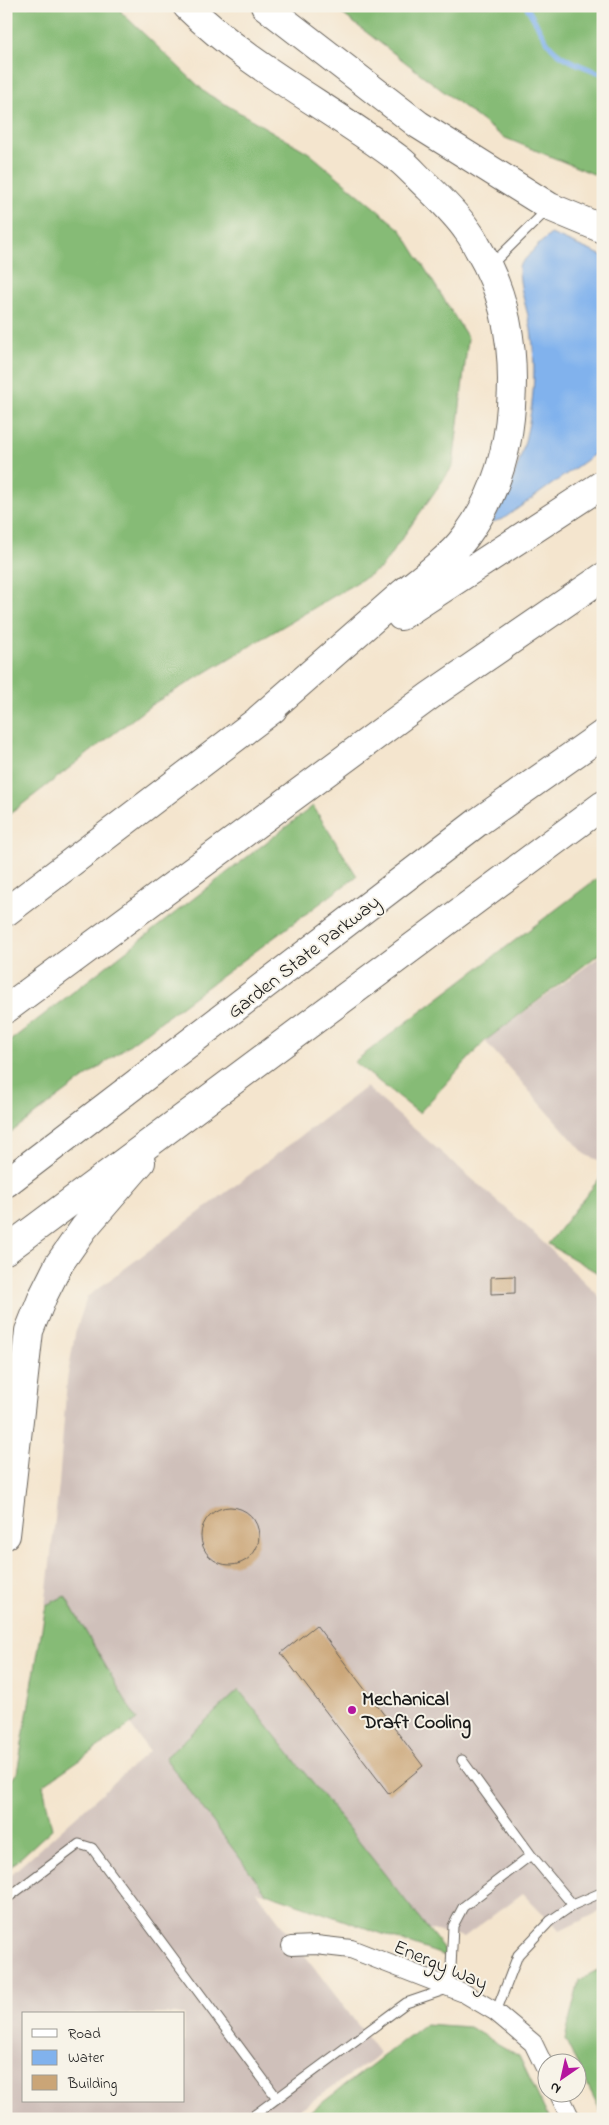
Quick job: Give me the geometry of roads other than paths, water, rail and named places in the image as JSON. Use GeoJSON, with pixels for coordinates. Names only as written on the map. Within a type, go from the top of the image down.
{"type":"FeatureCollection","features":[{"type":"Feature","properties":{"kind":"highway"},"geometry":{"type":"LineString","coordinates":[[186,6],[237,50],[401,161],[439,198],[468,230],[489,267],[511,341],[513,389],[509,434],[500,469],[488,502],[466,537],[447,556],[259,719]]}},
{"type":"Feature","properties":{"kind":"highway"},"geometry":{"type":"LineString","coordinates":[[265,6],[419,125],[550,206],[603,229]]}},
{"type":"Feature","properties":{"kind":"highway"},"geometry":{"type":"LineString","coordinates":[[6,912],[259,719],[412,608],[603,484]]}},
{"type":"Feature","properties":{"kind":"highway"},"geometry":{"type":"LineString","coordinates":[[6,1009],[432,694],[603,577]]}},
{"type":"Feature","properties":{"kind":"highway","name":"Garden State Parkway"},"geometry":{"type":"LineString","coordinates":[[6,1183],[478,822],[603,734]]}},
{"type":"Feature","properties":{"kind":"highway"},"geometry":{"type":"LineString","coordinates":[[6,1250],[603,805]]}},
{"type":"Feature","properties":{"kind":"highway"},"geometry":{"type":"LineString","coordinates":[[6,1535],[29,1330],[59,1264],[84,1228],[170,1126]]}},
{"type":"Feature","properties":{"kind":"street","name":"Energy Way"},"geometry":{"type":"LineString","coordinates":[[292,1946],[316,1945],[351,1950],[464,1993],[496,2012],[533,2042],[538,2052]]}},
{"type":"Feature","properties":{"kind":"street"},"geometry":{"type":"LineString","coordinates":[[563,2102],[571,2119]]}},
{"type":"Feature","properties":{"kind":"lane"},"geometry":{"type":"LineString","coordinates":[[489,267],[550,206]]}},
{"type":"Feature","properties":{"kind":"lane"},"geometry":{"type":"LineString","coordinates":[[462,1760],[531,1855],[573,1905]]}},
{"type":"Feature","properties":{"kind":"lane"},"geometry":{"type":"LineString","coordinates":[[6,1899],[79,1844],[92,1848],[278,2098]]}},
{"type":"Feature","properties":{"kind":"lane"},"geometry":{"type":"LineString","coordinates":[[249,2119],[406,2003],[450,1988],[453,1926],[462,1907],[531,1855]]}},
{"type":"Feature","properties":{"kind":"lane"},"geometry":{"type":"LineString","coordinates":[[496,2012],[518,1955],[550,1921],[573,1905],[603,1892]]}},
{"type":"Feature","properties":{"kind":"water"},"geometry":{"type":"Polygon","coordinates":[[[551,234],[603,256],[603,448],[503,519],[492,522],[513,478],[528,429],[532,405],[534,355],[531,330],[520,283],[519,266],[551,234]]]}},
{"type":"Feature","properties":{"kind":"waterway"},"geometry":{"type":"LineString","coordinates":[[526,6],[553,49],[573,62],[603,74]]}},
{"type":"Feature","properties":{"kind":"place","name":"Mechanical Draft Cooling"},"geometry":{"type":"Point","coordinates":[352,1710]}}]}
